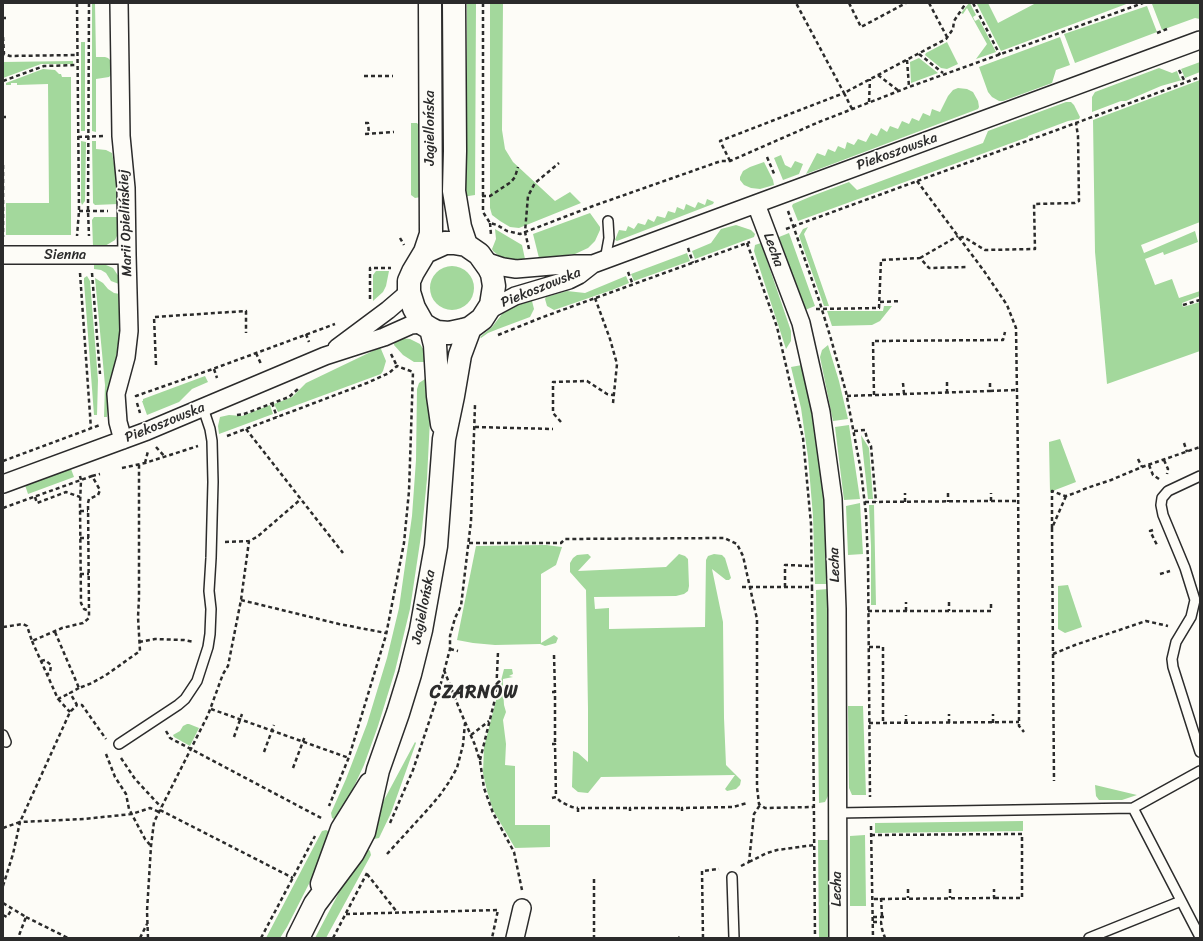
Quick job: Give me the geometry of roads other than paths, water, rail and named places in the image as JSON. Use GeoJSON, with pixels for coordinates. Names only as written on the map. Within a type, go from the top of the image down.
{"type":"FeatureCollection","features":[{"type":"Feature","properties":{"kind":"street","name":"Marii Opielińskiej"},"geometry":{"type":"LineString","coordinates":[[120,3],[121,136],[126,188],[128,348],[116,394],[118,422],[123,440]]}},
{"type":"Feature","properties":{"kind":"street","name":"Jagiellońska"},"geometry":{"type":"LineString","coordinates":[[413,249],[431,234],[430,3]]}},
{"type":"Feature","properties":{"kind":"street","name":"Jagiellońska"},"geometry":{"type":"LineString","coordinates":[[454,3],[454,191],[458,221],[466,245]]}},
{"type":"Feature","properties":{"kind":"street","name":"Piekoszowska"},"geometry":{"type":"LineString","coordinates":[[487,311],[515,296],[570,280],[599,262],[1200,40]]}},
{"type":"Feature","properties":{"kind":"street","name":"Lecha"},"geometry":{"type":"LineString","coordinates":[[756,204],[798,316],[808,352],[821,412],[833,499],[837,608],[838,938]]}},
{"type":"Feature","properties":{"kind":"street"},"geometry":{"type":"LineString","coordinates":[[446,243],[466,245],[472,248],[485,261],[492,274],[494,286],[493,297],[487,311],[478,322],[470,328],[448,332],[437,332],[427,326],[414,308],[409,292],[409,281],[413,272],[413,249],[446,243]]}},
{"type":"Feature","properties":{"kind":"street","name":"Sienna"},"geometry":{"type":"LineString","coordinates":[[3,255],[126,255]]}},
{"type":"Feature","properties":{"kind":"street","name":"Piekoszowska"},"geometry":{"type":"LineString","coordinates":[[485,261],[503,267],[516,269],[599,262]]}},
{"type":"Feature","properties":{"kind":"street","name":"Piekoszowska"},"geometry":{"type":"LineString","coordinates":[[325,356],[388,310],[409,292]]}},
{"type":"Feature","properties":{"kind":"street","name":"Piekoszowska"},"geometry":{"type":"LineString","coordinates":[[3,484],[123,440],[325,356],[384,338],[411,325],[427,326]]}},
{"type":"Feature","properties":{"kind":"street","name":"Jagiellońska"},"geometry":{"type":"LineString","coordinates":[[427,326],[435,345],[438,396],[444,439]]}},
{"type":"Feature","properties":{"kind":"street","name":"Jagiellońska"},"geometry":{"type":"LineString","coordinates":[[298,938],[315,904],[342,829],[378,770],[398,713],[421,630],[436,546],[444,439],[454,396],[460,355],[470,328]]}},
{"type":"Feature","properties":{"kind":"street"},"geometry":{"type":"LineString","coordinates":[[515,938],[522,908]]}},
{"type":"Feature","properties":{"kind":"lane"},"geometry":{"type":"LineString","coordinates":[[599,262],[609,238],[608,221]]}},
{"type":"Feature","properties":{"kind":"lane"},"geometry":{"type":"LineString","coordinates":[[119,744],[178,705],[191,691],[197,682],[208,647],[210,628],[209,591],[212,542],[213,482],[208,443],[207,417],[203,408]]}},
{"type":"Feature","properties":{"kind":"lane"},"geometry":{"type":"LineString","coordinates":[[1200,476],[1168,491],[1162,498],[1161,505],[1163,515],[1187,573],[1195,600],[1191,617],[1176,642],[1172,659],[1173,667],[1200,752]]}},
{"type":"Feature","properties":{"kind":"lane"},"geometry":{"type":"LineString","coordinates":[[837,813],[1133,808],[1200,771]]}},
{"type":"Feature","properties":{"kind":"lane"},"geometry":{"type":"LineString","coordinates":[[1133,808],[1200,937]]}},
{"type":"Feature","properties":{"kind":"lane"},"geometry":{"type":"LineString","coordinates":[[732,877],[734,938]]}},
{"type":"Feature","properties":{"kind":"lane"},"geometry":{"type":"LineString","coordinates":[[1089,938],[1181,900]]}},
{"type":"Feature","properties":{"kind":"district","name":"CZARNÓW"},"geometry":{"type":"Point","coordinates":[474,693]}}]}
